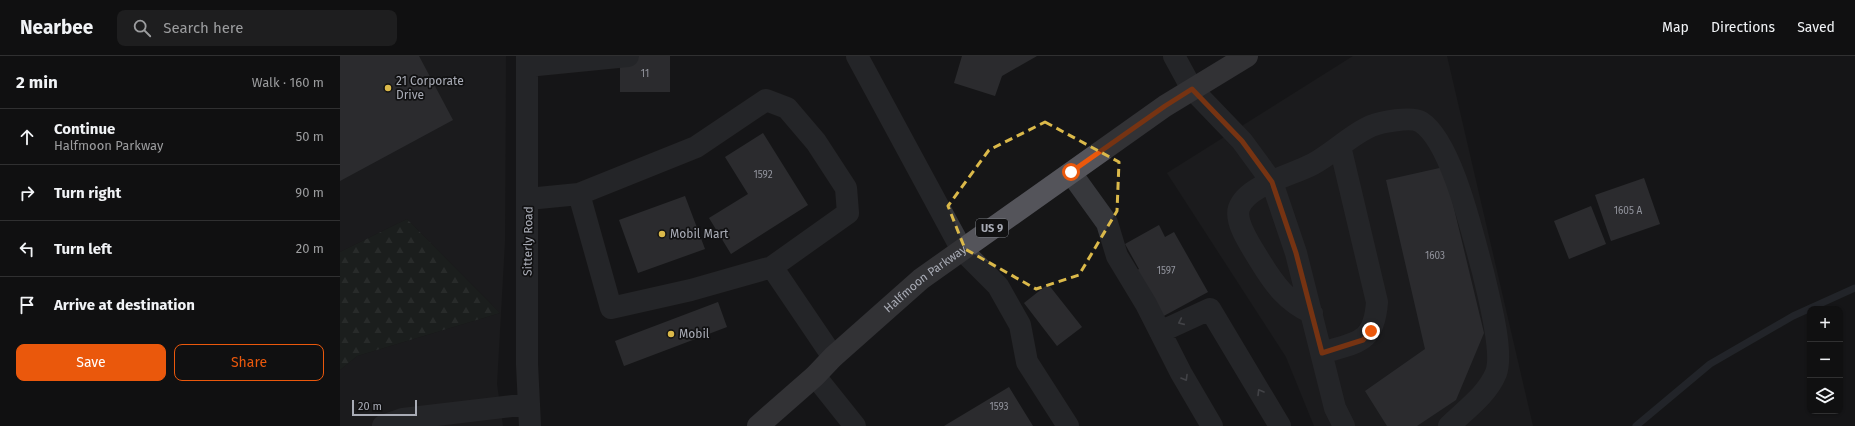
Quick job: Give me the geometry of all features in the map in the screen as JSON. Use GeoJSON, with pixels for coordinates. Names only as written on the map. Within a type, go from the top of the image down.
{"type":"FeatureCollection","features":[{"type":"Feature","properties":{"kind":"main road","name":"Halfmoon Parkway"},"geometry":{"type":"LineString","coordinates":[[758,426],[815,376],[833,357],[920,279],[1165,106],[1247,56]]}},
{"type":"Feature","properties":{"kind":"street"},"geometry":{"type":"LineString","coordinates":[[527,61],[628,56]]}},
{"type":"Feature","properties":{"kind":"street"},"geometry":{"type":"LineString","coordinates":[[857,56],[962,250],[998,286],[1020,325],[1027,362],[1068,426]]}},
{"type":"Feature","properties":{"kind":"street"},"geometry":{"type":"LineString","coordinates":[[1174,56],[1192,89],[1242,141],[1272,182],[1296,253],[1335,408],[1344,426]]}},
{"type":"Feature","properties":{"kind":"street","name":"Sitterly Road"},"geometry":{"type":"LineString","coordinates":[[527,61],[527,364],[530,426]]}},
{"type":"Feature","properties":{"kind":"street"},"geometry":{"type":"LineString","coordinates":[[528,199],[579,194],[696,147],[766,100],[786,108],[816,142],[846,188],[848,213],[772,267],[691,290],[612,308],[579,194]]}},
{"type":"Feature","properties":{"kind":"street"},"geometry":{"type":"LineString","coordinates":[[1312,314],[1298,307],[1283,295],[1270,277],[1240,225],[1238,210],[1243,200],[1255,190],[1313,164],[1370,126],[1397,120],[1420,121],[1430,131],[1446,156],[1463,196],[1489,294],[1498,352],[1496,372],[1484,392],[1449,426]]}},
{"type":"Feature","properties":{"kind":"street"},"geometry":{"type":"LineString","coordinates":[[1322,353],[1363,340],[1371,331],[1376,317],[1377,302],[1340,146]]}},
{"type":"Feature","properties":{"kind":"street"},"geometry":{"type":"LineString","coordinates":[[1071,172],[1107,223],[1116,256],[1212,426]]}},
{"type":"Feature","properties":{"kind":"street"},"geometry":{"type":"LineString","coordinates":[[772,267],[833,357]]}},
{"type":"Feature","properties":{"kind":"street"},"geometry":{"type":"LineString","coordinates":[[1160,332],[1210,309],[1280,426]]}},
{"type":"Feature","properties":{"kind":"street"},"geometry":{"type":"LineString","coordinates":[[815,376],[855,426]]}},
{"type":"Feature","properties":{"kind":"street"},"geometry":{"type":"LineString","coordinates":[[383,426],[403,419],[446,420],[529,404]]}},
{"type":"Feature","properties":{"kind":"highlighted area"},"geometry":{"type":"Polygon","coordinates":[[[1045,122],[1119,162],[1117,211],[1079,275],[1036,289],[965,249],[948,206],[989,150],[1045,122]]]}},
{"type":"Feature","properties":{"kind":"shaded area"},"geometry":{"type":"Polygon","coordinates":[[[340,56],[506,56],[505,241],[497,384],[503,426],[340,426],[340,370],[357,356],[500,313],[407,219],[340,252],[340,56]]]}},
{"type":"Feature","properties":{"kind":"shaded area"},"geometry":{"type":"Polygon","coordinates":[[[1353,56],[1447,56],[1533,426],[1314,426],[1286,357],[1167,173],[1353,56]]]}},
{"type":"Feature","properties":{"kind":"green space"},"geometry":{"type":"Polygon","coordinates":[[[407,219],[500,313],[357,356],[340,370],[340,252],[407,219]]]}},
{"type":"Feature","properties":{"kind":"building","name":"21 Corporate Drive"},"geometry":{"type":"Polygon","coordinates":[[[340,56],[419,56],[453,120],[340,181],[340,56]]]}},
{"type":"Feature","properties":{"kind":"building"},"geometry":{"type":"Polygon","coordinates":[[[620,56],[670,56],[670,92],[620,92],[620,56]]]}},
{"type":"Feature","properties":{"kind":"building"},"geometry":{"type":"Polygon","coordinates":[[[962,56],[1037,56],[1002,76],[995,96],[954,83],[962,56]]]}},
{"type":"Feature","properties":{"kind":"building"},"geometry":{"type":"Polygon","coordinates":[[[763,133],[808,205],[731,254],[709,218],[748,194],[725,157],[763,133]]]}},
{"type":"Feature","properties":{"kind":"building"},"geometry":{"type":"Polygon","coordinates":[[[1444,167],[1484,333],[1456,400],[1417,426],[1387,426],[1365,391],[1425,349],[1386,180],[1444,167]]]}},
{"type":"Feature","properties":{"kind":"building"},"geometry":{"type":"Polygon","coordinates":[[[1644,178],[1660,224],[1611,241],[1595,195],[1644,178]]]}},
{"type":"Feature","properties":{"kind":"building","name":"Mobil Mart"},"geometry":{"type":"Polygon","coordinates":[[[685,196],[705,249],[638,273],[619,220],[685,196]]]}},
{"type":"Feature","properties":{"kind":"building"},"geometry":{"type":"Polygon","coordinates":[[[1591,206],[1606,244],[1569,259],[1554,221],[1591,206]]]}},
{"type":"Feature","properties":{"kind":"building"},"geometry":{"type":"Polygon","coordinates":[[[1159,225],[1165,237],[1174,232],[1208,292],[1160,318],[1134,272],[1139,269],[1125,244],[1159,225]]]}},
{"type":"Feature","properties":{"kind":"building"},"geometry":{"type":"Polygon","coordinates":[[[1048,284],[1082,327],[1057,346],[1024,303],[1048,284]]]}},
{"type":"Feature","properties":{"kind":"building","name":"Mobil"},"geometry":{"type":"Polygon","coordinates":[[[718,302],[727,327],[624,366],[615,341],[718,302]]]}},
{"type":"Feature","properties":{"kind":"building"},"geometry":{"type":"Polygon","coordinates":[[[1009,387],[1033,426],[944,426],[1009,387]]]}},
{"type":"Feature","properties":{"kind":"waterway"},"geometry":{"type":"LineString","coordinates":[[1636,426],[1710,364],[1793,316],[1855,288]]}},
{"type":"Feature","properties":{"kind":"place","name":"21 Corporate Drive"},"geometry":{"type":"Point","coordinates":[388,88]}},
{"type":"Feature","properties":{"kind":"place","name":"Mobil Mart"},"geometry":{"type":"Point","coordinates":[662,234]}},
{"type":"Feature","properties":{"kind":"place","name":"Mobil"},"geometry":{"type":"Point","coordinates":[671,334]}},
{"type":"Feature","properties":{"kind":"route"},"geometry":{"type":"LineString","coordinates":[[1071,172],[1165,106],[1192,89],[1242,141],[1272,182],[1296,253],[1322,353],[1363,340],[1371,331]]}}]}
